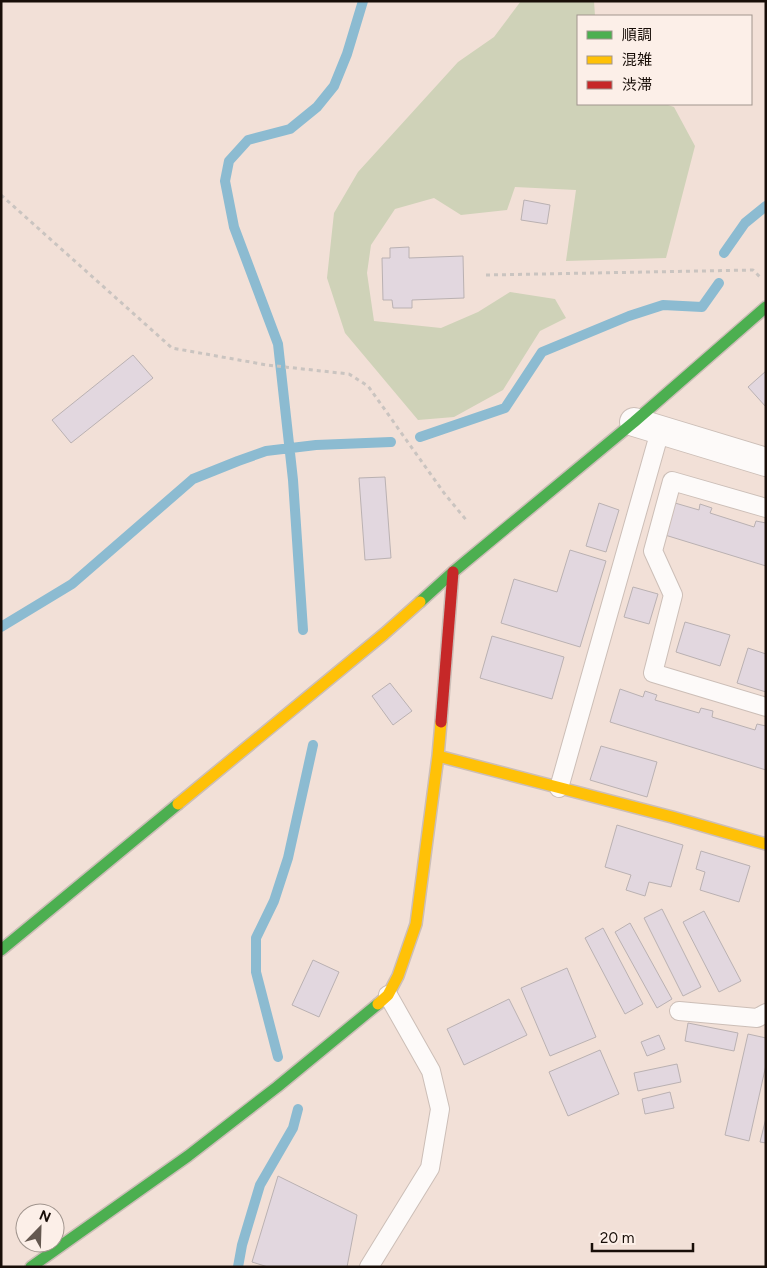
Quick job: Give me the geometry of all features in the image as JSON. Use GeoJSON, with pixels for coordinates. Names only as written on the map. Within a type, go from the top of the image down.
{"type":"FeatureCollection","features":[{"type":"Feature","properties":{"kind":"street"},"geometry":{"type":"LineString","coordinates":[[1,950],[376,640],[486,544],[634,422],[766,307]]}},
{"type":"Feature","properties":{"kind":"street"},"geometry":{"type":"LineString","coordinates":[[634,422],[766,462]]}},
{"type":"Feature","properties":{"kind":"street"},"geometry":{"type":"LineString","coordinates":[[31,1267],[188,1156],[388,995],[398,976],[416,924],[438,756],[453,572]]}},
{"type":"Feature","properties":{"kind":"street"},"geometry":{"type":"LineString","coordinates":[[438,756],[766,844]]}},
{"type":"Feature","properties":{"kind":"lane"},"geometry":{"type":"LineString","coordinates":[[559,788],[660,431]]}},
{"type":"Feature","properties":{"kind":"lane"},"geometry":{"type":"LineString","coordinates":[[766,508],[672,481],[653,551],[673,595],[653,673],[766,707]]}},
{"type":"Feature","properties":{"kind":"lane"},"geometry":{"type":"LineString","coordinates":[[369,1267],[430,1168],[440,1109],[431,1071],[388,995]]}},
{"type":"Feature","properties":{"kind":"lane"},"geometry":{"type":"LineString","coordinates":[[679,1011],[757,1018],[766,1013]]}},
{"type":"Feature","properties":{"kind":"path"},"geometry":{"type":"LineString","coordinates":[[1,196],[172,348],[267,365],[349,374],[368,386],[444,493],[486,544]]}},
{"type":"Feature","properties":{"kind":"path"},"geometry":{"type":"LineString","coordinates":[[486,275],[753,270],[766,283]]}},
{"type":"Feature","properties":{"kind":"green space"},"geometry":{"type":"Polygon","coordinates":[[[521,1],[594,1],[595,15],[577,15],[577,105],[668,105],[674,107],[695,146],[666,258],[566,261],[576,190],[515,187],[507,210],[461,215],[434,198],[395,209],[371,245],[367,273],[374,321],[441,328],[478,312],[510,292],[555,299],[566,318],[540,331],[503,390],[454,417],[418,420],[345,333],[327,278],[334,213],[358,172],[458,62],[494,37],[521,1]]]}},
{"type":"Feature","properties":{"kind":"building"},"geometry":{"type":"Polygon","coordinates":[[[524,200],[550,205],[547,224],[521,220],[524,200]]]}},
{"type":"Feature","properties":{"kind":"building"},"geometry":{"type":"Polygon","coordinates":[[[409,247],[409,258],[463,256],[464,298],[412,300],[412,308],[393,308],[392,300],[383,300],[382,258],[390,258],[390,248],[409,247]]]}},
{"type":"Feature","properties":{"kind":"building"},"geometry":{"type":"Polygon","coordinates":[[[133,355],[153,378],[71,443],[52,420],[133,355]]]}},
{"type":"Feature","properties":{"kind":"building"},"geometry":{"type":"Polygon","coordinates":[[[766,371],[766,407],[748,387],[766,371]]]}},
{"type":"Feature","properties":{"kind":"building"},"geometry":{"type":"Polygon","coordinates":[[[385,477],[391,558],[365,560],[359,478],[385,477]]]}},
{"type":"Feature","properties":{"kind":"building"},"geometry":{"type":"Polygon","coordinates":[[[599,503],[619,510],[606,552],[586,546],[599,503]]]}},
{"type":"Feature","properties":{"kind":"building"},"geometry":{"type":"Polygon","coordinates":[[[675,503],[699,510],[700,504],[712,508],[710,513],[754,527],[756,521],[766,523],[766,566],[665,535],[675,503]]]}},
{"type":"Feature","properties":{"kind":"building"},"geometry":{"type":"Polygon","coordinates":[[[570,550],[606,561],[580,647],[501,623],[514,579],[557,592],[570,550]]]}},
{"type":"Feature","properties":{"kind":"building"},"geometry":{"type":"Polygon","coordinates":[[[633,587],[658,594],[649,624],[624,617],[633,587]]]}},
{"type":"Feature","properties":{"kind":"building"},"geometry":{"type":"Polygon","coordinates":[[[685,622],[730,635],[720,666],[676,652],[685,622]]]}},
{"type":"Feature","properties":{"kind":"building"},"geometry":{"type":"Polygon","coordinates":[[[492,636],[564,657],[552,699],[480,678],[492,636]]]}},
{"type":"Feature","properties":{"kind":"building"},"geometry":{"type":"Polygon","coordinates":[[[748,648],[766,654],[766,692],[737,683],[748,648]]]}},
{"type":"Feature","properties":{"kind":"building"},"geometry":{"type":"Polygon","coordinates":[[[390,683],[412,711],[393,725],[372,696],[390,683]]]}},
{"type":"Feature","properties":{"kind":"building"},"geometry":{"type":"Polygon","coordinates":[[[620,689],[643,697],[645,691],[657,695],[655,700],[699,713],[701,708],[713,711],[712,717],[755,730],[757,724],[766,726],[766,770],[610,722],[620,689]]]}},
{"type":"Feature","properties":{"kind":"building"},"geometry":{"type":"Polygon","coordinates":[[[601,746],[657,762],[647,797],[590,780],[601,746]]]}},
{"type":"Feature","properties":{"kind":"building"},"geometry":{"type":"Polygon","coordinates":[[[617,825],[683,845],[671,887],[649,882],[645,896],[626,890],[631,875],[605,867],[617,825]]]}},
{"type":"Feature","properties":{"kind":"building"},"geometry":{"type":"Polygon","coordinates":[[[701,851],[750,866],[739,902],[700,890],[705,872],[696,869],[701,851]]]}},
{"type":"Feature","properties":{"kind":"building"},"geometry":{"type":"Polygon","coordinates":[[[662,909],[701,987],[683,996],[644,918],[662,909]]]}},
{"type":"Feature","properties":{"kind":"building"},"geometry":{"type":"Polygon","coordinates":[[[704,911],[741,981],[719,992],[683,922],[704,911]]]}},
{"type":"Feature","properties":{"kind":"building"},"geometry":{"type":"Polygon","coordinates":[[[630,923],[672,999],[657,1008],[615,932],[630,923]]]}},
{"type":"Feature","properties":{"kind":"building"},"geometry":{"type":"Polygon","coordinates":[[[603,928],[643,1004],[625,1014],[585,938],[603,928]]]}},
{"type":"Feature","properties":{"kind":"building"},"geometry":{"type":"Polygon","coordinates":[[[313,960],[339,972],[319,1017],[292,1005],[313,960]]]}},
{"type":"Feature","properties":{"kind":"building"},"geometry":{"type":"Polygon","coordinates":[[[567,968],[596,1037],[550,1056],[521,988],[567,968]]]}},
{"type":"Feature","properties":{"kind":"building"},"geometry":{"type":"Polygon","coordinates":[[[509,999],[527,1035],[464,1065],[447,1029],[509,999]]]}},
{"type":"Feature","properties":{"kind":"building"},"geometry":{"type":"Polygon","coordinates":[[[688,1023],[738,1033],[734,1051],[685,1041],[688,1023]]]}},
{"type":"Feature","properties":{"kind":"building"},"geometry":{"type":"Polygon","coordinates":[[[748,1034],[766,1038],[766,1065],[749,1141],[725,1135],[748,1034]]]}},
{"type":"Feature","properties":{"kind":"building"},"geometry":{"type":"Polygon","coordinates":[[[659,1035],[665,1049],[647,1056],[641,1042],[659,1035]]]}},
{"type":"Feature","properties":{"kind":"building"},"geometry":{"type":"Polygon","coordinates":[[[600,1050],[619,1094],[568,1116],[549,1072],[600,1050]]]}},
{"type":"Feature","properties":{"kind":"building"},"geometry":{"type":"Polygon","coordinates":[[[677,1064],[681,1082],[638,1091],[634,1073],[677,1064]]]}},
{"type":"Feature","properties":{"kind":"building"},"geometry":{"type":"Polygon","coordinates":[[[670,1092],[674,1108],[645,1114],[642,1099],[670,1092]]]}},
{"type":"Feature","properties":{"kind":"building"},"geometry":{"type":"Polygon","coordinates":[[[766,1118],[766,1143],[760,1142],[766,1118]]]}},
{"type":"Feature","properties":{"kind":"building"},"geometry":{"type":"Polygon","coordinates":[[[278,1176],[357,1215],[347,1267],[268,1267],[252,1262],[278,1176]]]}},
{"type":"Feature","properties":{"kind":"waterway"},"geometry":{"type":"LineString","coordinates":[[303,630],[293,480],[278,344],[234,227],[225,181],[229,161],[248,140],[290,129],[317,107],[334,86],[347,54],[363,1]]}},
{"type":"Feature","properties":{"kind":"waterway"},"geometry":{"type":"LineString","coordinates":[[724,253],[745,223],[766,206]]}},
{"type":"Feature","properties":{"kind":"waterway"},"geometry":{"type":"LineString","coordinates":[[420,437],[505,408],[542,352],[629,316],[663,305],[702,307],[719,283]]}},
{"type":"Feature","properties":{"kind":"waterway"},"geometry":{"type":"LineString","coordinates":[[1,627],[72,584],[193,479],[266,451],[316,445],[391,442]]}},
{"type":"Feature","properties":{"kind":"waterway"},"geometry":{"type":"LineString","coordinates":[[278,1057],[256,972],[256,938],[274,901],[288,858],[313,745]]}},
{"type":"Feature","properties":{"kind":"waterway"},"geometry":{"type":"LineString","coordinates":[[238,1267],[242,1245],[260,1185],[293,1128],[298,1109]]}},
{"type":"Feature","properties":{"kind":"traffic: fast"},"geometry":{"type":"LineString","coordinates":[[420,602],[453,572],[634,422],[766,307]]}},
{"type":"Feature","properties":{"kind":"traffic: fast"},"geometry":{"type":"LineString","coordinates":[[1,950],[178,804]]}},
{"type":"Feature","properties":{"kind":"traffic: fast"},"geometry":{"type":"LineString","coordinates":[[31,1267],[188,1156],[277,1087],[378,1004]]}},
{"type":"Feature","properties":{"kind":"traffic: slow"},"geometry":{"type":"LineString","coordinates":[[178,804],[420,602]]}},
{"type":"Feature","properties":{"kind":"traffic: slow"},"geometry":{"type":"LineString","coordinates":[[378,1004],[388,995],[398,976],[416,924],[441,722]]}},
{"type":"Feature","properties":{"kind":"traffic: slow"},"geometry":{"type":"LineString","coordinates":[[438,756],[672,817],[766,844]]}},
{"type":"Feature","properties":{"kind":"traffic: jam"},"geometry":{"type":"LineString","coordinates":[[441,722],[453,572]]}}]}
